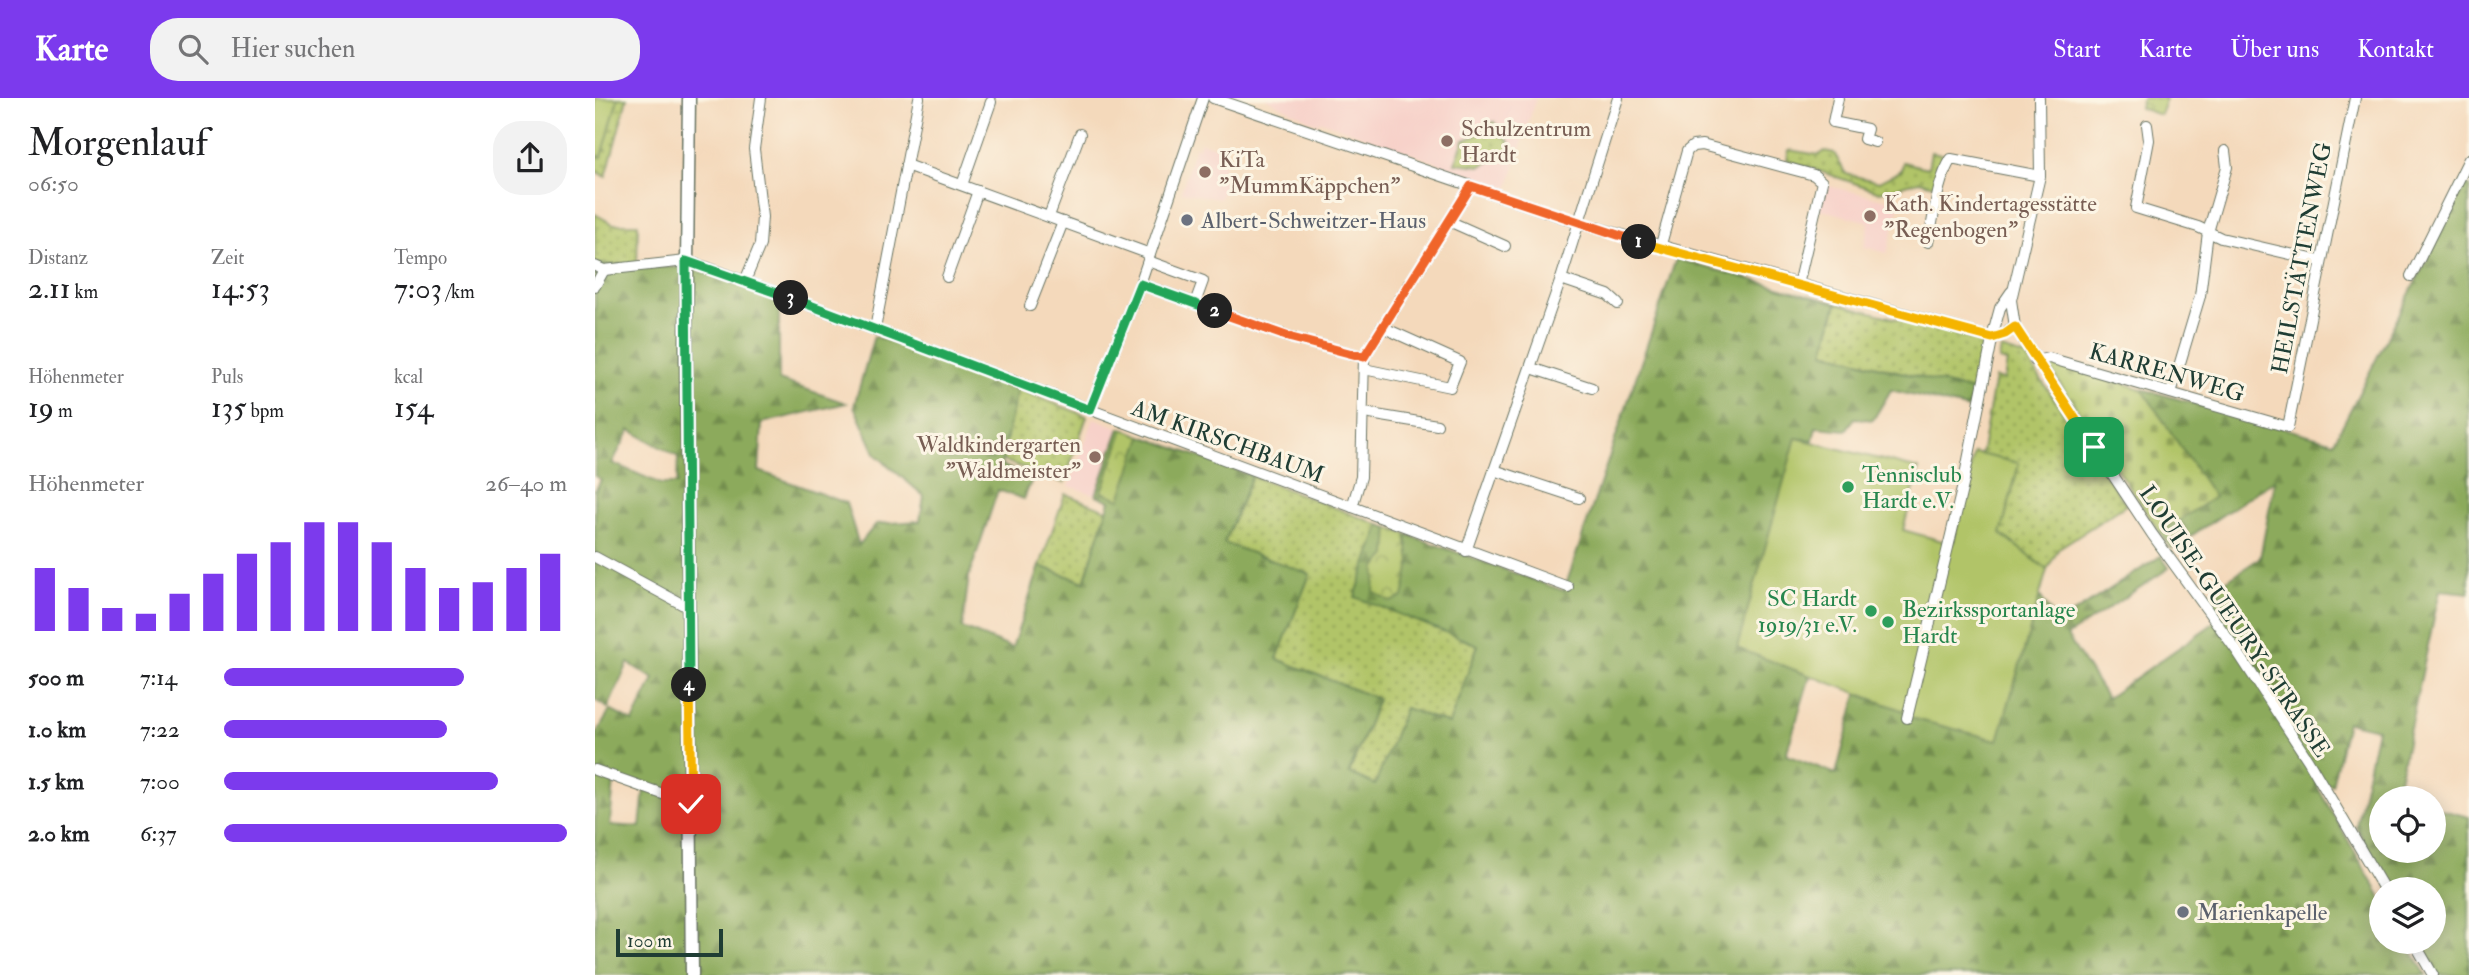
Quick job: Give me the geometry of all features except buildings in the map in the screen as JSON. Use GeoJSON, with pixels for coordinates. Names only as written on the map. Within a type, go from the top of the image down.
{"type":"FeatureCollection","features":[{"type":"Feature","properties":{"kind":"main road"},"geometry":{"type":"LineString","coordinates":[[689,98],[686,261],[692,975]]}},
{"type":"Feature","properties":{"kind":"street"},"geometry":{"type":"LineString","coordinates":[[745,281],[760,245],[762,217],[754,149],[761,98]]}},
{"type":"Feature","properties":{"kind":"street"},"geometry":{"type":"LineString","coordinates":[[875,329],[919,98]]}},
{"type":"Feature","properties":{"kind":"street"},"geometry":{"type":"LineString","coordinates":[[1090,410],[1140,284],[1203,98]]}},
{"type":"Feature","properties":{"kind":"street"},"geometry":{"type":"LineString","coordinates":[[1213,98],[1660,248],[1993,334],[2005,334],[2015,327]]}},
{"type":"Feature","properties":{"kind":"street"},"geometry":{"type":"LineString","coordinates":[[1466,551],[1580,223],[1618,98]]}},
{"type":"Feature","properties":{"kind":"street"},"geometry":{"type":"LineString","coordinates":[[1838,98],[1833,122],[1867,129],[1864,139],[1875,142]]}},
{"type":"Feature","properties":{"kind":"street","name":"LOUISE-GUEURY-STRASSE"},"geometry":{"type":"LineString","coordinates":[[2039,98],[2040,176],[2013,290],[2010,311],[2015,327],[2152,534],[2237,651],[2308,760],[2377,877]]}},
{"type":"Feature","properties":{"kind":"street","name":"HEILSTÄTTENWEG"},"geometry":{"type":"LineString","coordinates":[[2288,427],[2354,98]]}},
{"type":"Feature","properties":{"kind":"street"},"geometry":{"type":"LineString","coordinates":[[962,185],[991,102]]}},
{"type":"Feature","properties":{"kind":"street"},"geometry":{"type":"LineString","coordinates":[[2147,125],[2149,140],[2136,208],[2290,257],[2321,261]]}},
{"type":"Feature","properties":{"kind":"street"},"geometry":{"type":"LineString","coordinates":[[1049,216],[1080,134]]}},
{"type":"Feature","properties":{"kind":"street"},"geometry":{"type":"LineString","coordinates":[[1660,248],[1687,151],[1693,146],[1713,148],[1814,175],[1822,182],[1798,285]]}},
{"type":"Feature","properties":{"kind":"street"},"geometry":{"type":"LineString","coordinates":[[2171,393],[2200,296],[2208,232],[2227,167],[2225,151]]}},
{"type":"Feature","properties":{"kind":"street"},"geometry":{"type":"LineString","coordinates":[[1928,242],[1936,214],[1934,202],[1951,159],[2040,176]]}},
{"type":"Feature","properties":{"kind":"street"},"geometry":{"type":"LineString","coordinates":[[2411,276],[2469,159]]}},
{"type":"Feature","properties":{"kind":"street"},"geometry":{"type":"LineString","coordinates":[[906,165],[1049,216],[1203,281],[1195,303]]}},
{"type":"Feature","properties":{"kind":"street"},"geometry":{"type":"LineString","coordinates":[[1352,507],[1361,477],[1364,357],[1451,222],[1471,186]]}},
{"type":"Feature","properties":{"kind":"street"},"geometry":{"type":"LineString","coordinates":[[947,277],[978,191]]}},
{"type":"Feature","properties":{"kind":"street"},"geometry":{"type":"LineString","coordinates":[[1030,306],[1063,222]]}},
{"type":"Feature","properties":{"kind":"street"},"geometry":{"type":"LineString","coordinates":[[1451,222],[1505,246]]}},
{"type":"Feature","properties":{"kind":"street","name":"AM KIRSCHBAUM"},"geometry":{"type":"LineString","coordinates":[[600,268],[686,261],[1568,587]]}},
{"type":"Feature","properties":{"kind":"street"},"geometry":{"type":"LineString","coordinates":[[595,286],[600,268]]}},
{"type":"Feature","properties":{"kind":"street"},"geometry":{"type":"LineString","coordinates":[[1561,279],[1608,295],[1618,304]]}},
{"type":"Feature","properties":{"kind":"street"},"geometry":{"type":"LineString","coordinates":[[1140,284],[1292,338],[1364,357]]}},
{"type":"Feature","properties":{"kind":"street"},"geometry":{"type":"LineString","coordinates":[[1907,718],[1963,485],[1993,334],[2000,308],[2013,290]]}},
{"type":"Feature","properties":{"kind":"street"},"geometry":{"type":"LineString","coordinates":[[1364,369],[1450,387],[1460,362],[1382,327]]}},
{"type":"Feature","properties":{"kind":"street","name":"KARRENWEG"},"geometry":{"type":"LineString","coordinates":[[2035,360],[2049,358],[2288,427]]}},
{"type":"Feature","properties":{"kind":"street"},"geometry":{"type":"LineString","coordinates":[[1531,368],[1592,388]]}},
{"type":"Feature","properties":{"kind":"street"},"geometry":{"type":"LineString","coordinates":[[1364,412],[1437,425]]}},
{"type":"Feature","properties":{"kind":"street"},"geometry":{"type":"LineString","coordinates":[[1495,470],[1579,498]]}},
{"type":"Feature","properties":{"kind":"street"},"geometry":{"type":"LineString","coordinates":[[595,557],[689,608]]}},
{"type":"Feature","properties":{"kind":"street"},"geometry":{"type":"LineString","coordinates":[[595,770],[691,804]]}},
{"type":"Feature","properties":{"kind":"street"},"geometry":{"type":"LineString","coordinates":[[2421,954],[2433,975]]}},
{"type":"Feature","properties":{"kind":"shaded area","name":"Schulzentrum Hardt"},"geometry":{"type":"Polygon","coordinates":[[[1265,98],[1536,98],[1508,189],[1321,121],[1317,124],[1265,98]]]}},
{"type":"Feature","properties":{"kind":"shaded area","name":"KiTa \"MummKäppchen\""},"geometry":{"type":"Polygon","coordinates":[[[1201,142],[1227,151],[1222,174],[1228,177],[1220,199],[1181,192],[1195,147],[1198,148],[1201,142]]]}},
{"type":"Feature","properties":{"kind":"shaded area","name":"Kath. Kindertagesstätte \"Regenbogen\""},"geometry":{"type":"Polygon","coordinates":[[[1824,185],[1900,203],[1887,253],[1864,247],[1869,222],[1818,209],[1824,185]]]}},
{"type":"Feature","properties":{"kind":"shaded area","name":"Waldkindergarten \"Waldmeister\""},"geometry":{"type":"Polygon","coordinates":[[[1094,418],[1120,428],[1096,495],[1069,486],[1094,418]]]}},
{"type":"Feature","properties":{"kind":"green space"},"geometry":{"type":"Polygon","coordinates":[[[595,98],[618,98],[602,157],[595,155],[595,98]]]}},
{"type":"Feature","properties":{"kind":"green space"},"geometry":{"type":"Polygon","coordinates":[[[618,98],[627,98],[606,177],[595,171],[595,155],[602,156],[618,98]]]}},
{"type":"Feature","properties":{"kind":"green space"},"geometry":{"type":"Polygon","coordinates":[[[2142,98],[2166,98],[2160,115],[2140,108],[2142,98]]]}},
{"type":"Feature","properties":{"kind":"green space"},"geometry":{"type":"Polygon","coordinates":[[[1494,122],[1510,143],[1508,151],[1481,166],[1455,163],[1464,140],[1477,135],[1494,122]]]}},
{"type":"Feature","properties":{"kind":"green space"},"geometry":{"type":"Polygon","coordinates":[[[1789,150],[1819,155],[1825,151],[1834,153],[1846,174],[1879,182],[1902,170],[1903,162],[1928,168],[1931,152],[1947,155],[1937,186],[1919,181],[1880,192],[1787,160],[1789,150]]]}},
{"type":"Feature","properties":{"kind":"green space"},"geometry":{"type":"Polygon","coordinates":[[[2465,185],[2469,186],[2469,593],[2440,590],[2398,786],[2369,786],[2369,851],[2356,826],[2377,729],[2347,722],[2332,785],[2315,783],[2369,877],[2369,954],[2414,954],[2426,975],[595,975],[595,737],[610,710],[633,722],[654,679],[628,663],[608,708],[595,700],[595,491],[601,480],[595,476],[595,264],[691,268],[779,300],[779,380],[846,403],[762,423],[759,471],[846,503],[859,545],[876,524],[920,521],[924,496],[876,455],[854,406],[874,336],[1017,389],[1001,465],[1033,477],[1024,499],[998,490],[969,576],[962,628],[1012,648],[1040,566],[1084,582],[1110,501],[1096,495],[1120,428],[1124,429],[1102,491],[1119,498],[1142,436],[1252,476],[1224,543],[1310,574],[1277,659],[1378,699],[1349,773],[1375,785],[1405,708],[1449,724],[1478,645],[1355,597],[1380,525],[1389,528],[1387,555],[1410,563],[1406,534],[1564,591],[1676,259],[1837,303],[1824,352],[1976,392],[1973,410],[1891,390],[1873,420],[1855,418],[1846,430],[1816,427],[1813,440],[1796,438],[1737,648],[1810,676],[1786,755],[1836,774],[1857,694],[1902,710],[1911,718],[1998,740],[2040,596],[2058,623],[2161,556],[2169,568],[2067,636],[2107,698],[2221,618],[2205,595],[2260,558],[2275,480],[2171,549],[2160,533],[2214,497],[2142,389],[2334,442],[2465,185]],[[630,430],[612,463],[661,484],[677,484],[678,457],[630,430]],[[614,780],[610,825],[640,827],[644,790],[614,780]]]}},
{"type":"Feature","properties":{"kind":"green space"},"geometry":{"type":"Polygon","coordinates":[[[595,214],[613,224],[638,224],[637,264],[595,264],[595,214]]]}},
{"type":"Feature","properties":{"kind":"green space"},"geometry":{"type":"Polygon","coordinates":[[[1837,303],[1983,342],[1976,392],[1824,352],[1837,303]]]}},
{"type":"Feature","properties":{"kind":"green space"},"geometry":{"type":"Polygon","coordinates":[[[2001,349],[2025,356],[2126,505],[2059,548],[2047,570],[2001,534],[2019,463],[1981,455],[1995,378],[2004,380],[2007,362],[1999,360],[2001,349]]]}},
{"type":"Feature","properties":{"kind":"green space"},"geometry":{"type":"Polygon","coordinates":[[[2056,363],[2142,389],[2214,497],[2160,533],[2048,366],[2056,363]]]}},
{"type":"Feature","properties":{"kind":"green space"},"geometry":{"type":"Polygon","coordinates":[[[1017,389],[1087,416],[1064,483],[1002,460],[1017,389]]]}},
{"type":"Feature","properties":{"kind":"green space"},"geometry":{"type":"Polygon","coordinates":[[[1124,429],[1142,436],[1120,499],[1102,492],[1124,429]]]}},
{"type":"Feature","properties":{"kind":"green space","name":"Bezirkssportanlage Hardt"},"geometry":{"type":"Polygon","coordinates":[[[1796,438],[1919,469],[1903,530],[1953,544],[1974,453],[2019,463],[2001,534],[2047,570],[1998,740],[1911,718],[1902,710],[1737,648],[1796,438]]]}},
{"type":"Feature","properties":{"kind":"green space"},"geometry":{"type":"Polygon","coordinates":[[[1252,476],[1380,525],[1356,597],[1478,645],[1449,724],[1405,708],[1376,785],[1349,774],[1378,699],[1277,659],[1224,543],[1252,476]]]}},
{"type":"Feature","properties":{"kind":"green space"},"geometry":{"type":"Polygon","coordinates":[[[1065,494],[1107,510],[1084,582],[1040,566],[1065,494]]]}},
{"type":"Feature","properties":{"kind":"green space"},"geometry":{"type":"Polygon","coordinates":[[[1389,528],[1406,534],[1410,563],[1403,597],[1391,602],[1374,592],[1376,567],[1387,555],[1389,528]]]}},
{"type":"Feature","properties":{"kind":"green space"},"geometry":{"type":"Polygon","coordinates":[[[2446,811],[2469,817],[2469,975],[2437,975],[2425,954],[2446,954],[2446,877],[2383,877],[2375,863],[2446,863],[2446,811]]]}},
{"type":"Feature","properties":{"kind":"place","name":"Schulzentrum Hardt"},"geometry":{"type":"Point","coordinates":[1447,141]}},
{"type":"Feature","properties":{"kind":"place","name":"KiTa \"MummKäppchen\""},"geometry":{"type":"Point","coordinates":[1205,172]}},
{"type":"Feature","properties":{"kind":"place","name":"Kath. Kindertagesstätte \"Regenbogen\""},"geometry":{"type":"Point","coordinates":[1870,216]}},
{"type":"Feature","properties":{"kind":"place","name":"Albert-Schweitzer-Haus"},"geometry":{"type":"Point","coordinates":[1187,220]}},
{"type":"Feature","properties":{"kind":"place","name":"Waldkindergarten \"Waldmeister\""},"geometry":{"type":"Point","coordinates":[1095,457]}},
{"type":"Feature","properties":{"kind":"place","name":"Tennisclub Hardt e.V."},"geometry":{"type":"Point","coordinates":[1848,487]}},
{"type":"Feature","properties":{"kind":"place","name":"SC Hardt 1919/31 e.V."},"geometry":{"type":"Point","coordinates":[1871,611]}},
{"type":"Feature","properties":{"kind":"place","name":"Bezirkssportanlage Hardt"},"geometry":{"type":"Point","coordinates":[1888,622]}},
{"type":"Feature","properties":{"kind":"place","name":"Marienkapelle"},"geometry":{"type":"Point","coordinates":[2183,912]}},
{"type":"Feature","properties":{"kind":"route"},"geometry":{"type":"LineString","coordinates":[[691,804],[686,261],[1090,410],[1140,284],[1292,338],[1364,357],[1451,222],[1471,186],[1655,246],[1992,338],[2015,327],[2094,447]]}}]}
